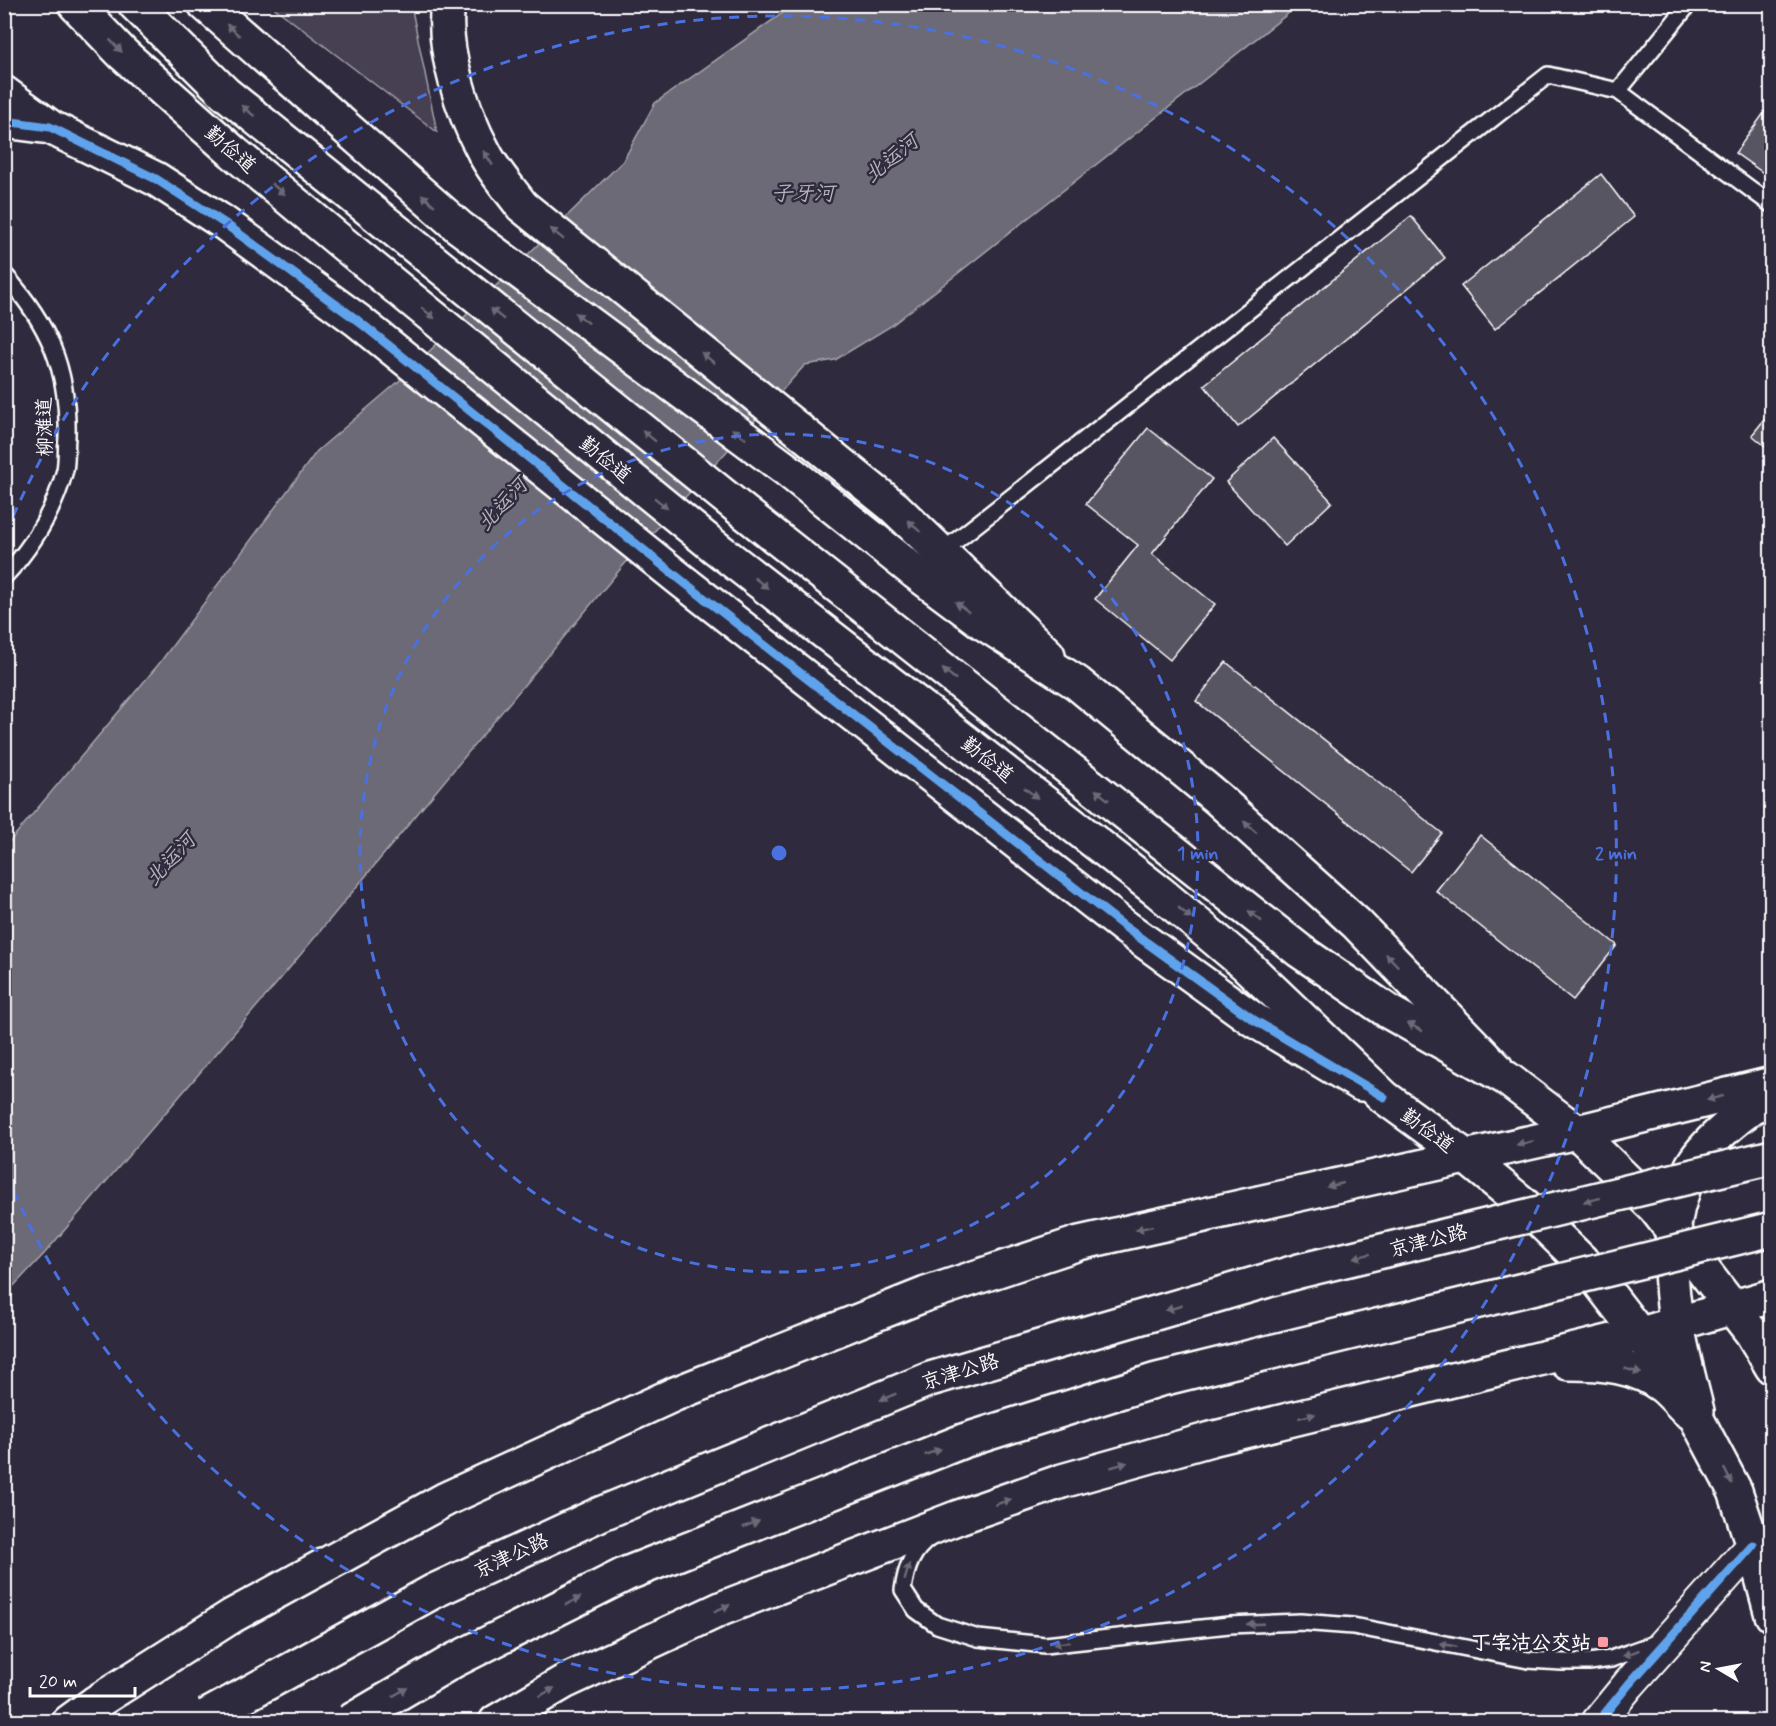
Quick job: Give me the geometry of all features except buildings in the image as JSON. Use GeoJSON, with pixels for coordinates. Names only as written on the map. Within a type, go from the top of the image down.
{"type":"FeatureCollection","features":[{"type":"Feature","properties":{"kind":"main road","name":"勤俭道"},"geometry":{"type":"LineString","coordinates":[[75,4],[123,54],[233,152],[715,547],[1158,892],[1245,964],[1383,1097],[1465,1156],[1522,1203],[1586,1264],[1680,1388],[1735,1491],[1753,1545],[1772,1615]]}},
{"type":"Feature","properties":{"kind":"main road","name":"勤俭道"},"geometry":{"type":"LineString","coordinates":[[135,4],[225,93],[744,512],[1300,951],[1389,1012],[1506,1078],[1577,1132],[1655,1208],[1752,1333],[1772,1367]]}},
{"type":"Feature","properties":{"kind":"main road"},"geometry":{"type":"LineString","coordinates":[[205,4],[459,227],[786,469],[915,572],[982,622],[1077,683]]}},
{"type":"Feature","properties":{"kind":"main road"},"geometry":{"type":"LineString","coordinates":[[448,4],[445,19],[456,88],[484,153],[522,206],[894,507],[1077,683],[1217,798],[1356,923],[1506,1078]]}},
{"type":"Feature","properties":{"kind":"main road"},"geometry":{"type":"LineString","coordinates":[[4,93],[50,127],[156,179],[224,223],[357,320],[681,580],[1125,927],[1254,1020],[1383,1097]]}},
{"type":"Feature","properties":{"kind":"main road"},"geometry":{"type":"LineString","coordinates":[[4,121],[50,127]]}},
{"type":"Feature","properties":{"kind":"main road"},"geometry":{"type":"LineString","coordinates":[[69,1722],[232,1616],[446,1499],[686,1389],[926,1294],[1079,1243],[1577,1132],[1772,1084]]}},
{"type":"Feature","properties":{"kind":"main road"},"geometry":{"type":"LineString","coordinates":[[1701,1424],[1677,1323],[1670,1262],[1672,1230],[1692,1165],[1737,1119],[1772,1095]]}},
{"type":"Feature","properties":{"kind":"main road","name":"京津公路"},"geometry":{"type":"LineString","coordinates":[[203,1719],[434,1590],[600,1514],[930,1379],[1299,1271],[1772,1157]]}},
{"type":"Feature","properties":{"kind":"main road"},"geometry":{"type":"LineString","coordinates":[[349,1722],[453,1661],[626,1575],[963,1440],[1157,1380],[1772,1229]]}},
{"type":"Feature","properties":{"kind":"main road"},"geometry":{"type":"LineString","coordinates":[[496,1722],[564,1682],[723,1608],[959,1517],[1062,1481],[1211,1439],[1641,1334],[1772,1296]]}},
{"type":"Feature","properties":{"kind":"main road"},"geometry":{"type":"LineString","coordinates":[[1513,1365],[1610,1364],[1641,1372],[1664,1387],[1701,1424]]}},
{"type":"Feature","properties":{"kind":"street"},"geometry":{"type":"LineString","coordinates":[[1598,1722],[1753,1545]]}},
{"type":"Feature","properties":{"kind":"lane"},"geometry":{"type":"LineString","coordinates":[[1618,91],[1689,4]]}},
{"type":"Feature","properties":{"kind":"lane"},"geometry":{"type":"LineString","coordinates":[[915,572],[1548,75],[1618,91],[1772,205]]}},
{"type":"Feature","properties":{"kind":"lane","name":"柳滩道"},"geometry":{"type":"LineString","coordinates":[[4,274],[23,295],[49,336],[62,371],[67,417],[66,468],[50,513],[26,554],[4,577]]}},
{"type":"Feature","properties":{"kind":"lane"},"geometry":{"type":"LineString","coordinates":[[959,1517],[920,1545],[907,1567],[903,1590],[916,1610],[937,1625],[978,1638],[1045,1645],[1229,1625],[1300,1622],[1353,1626],[1528,1660],[1589,1662],[1628,1655],[1671,1636]]}},
{"type":"Feature","properties":{"kind":"shaded area"},"geometry":{"type":"Polygon","coordinates":[[[271,5],[411,5],[437,132],[271,5]]]}},
{"type":"Feature","properties":{"kind":"water","name":"子牙河"},"geometry":{"type":"Polygon","coordinates":[[[794,5],[1299,5],[891,326],[835,360],[805,365],[622,567],[277,983],[44,1254],[5,1295],[5,847],[158,665],[317,451],[398,382],[623,161],[655,103],[794,5]]]}},
{"type":"Feature","properties":{"kind":"cycle path"},"geometry":{"type":"LineString","coordinates":[[4,121],[50,127],[156,179],[224,223],[357,320],[681,580],[1125,927],[1254,1020],[1384,1097]]}},
{"type":"Feature","properties":{"kind":"cycle path"},"geometry":{"type":"LineString","coordinates":[[1598,1722],[1753,1545]]}},
{"type":"Feature","properties":{"kind":"place","name":"丁字沽公交站"},"geometry":{"type":"Point","coordinates":[1603,1642]}},
{"type":"Feature","properties":{"kind":"water label","name":"北运河"},"geometry":{"type":"Point","coordinates":[891,158]}},
{"type":"Feature","properties":{"kind":"water label","name":"北运河"},"geometry":{"type":"Point","coordinates":[502,504]}},
{"type":"Feature","properties":{"kind":"water label","name":"北运河"},"geometry":{"type":"Point","coordinates":[170,859]}}]}
